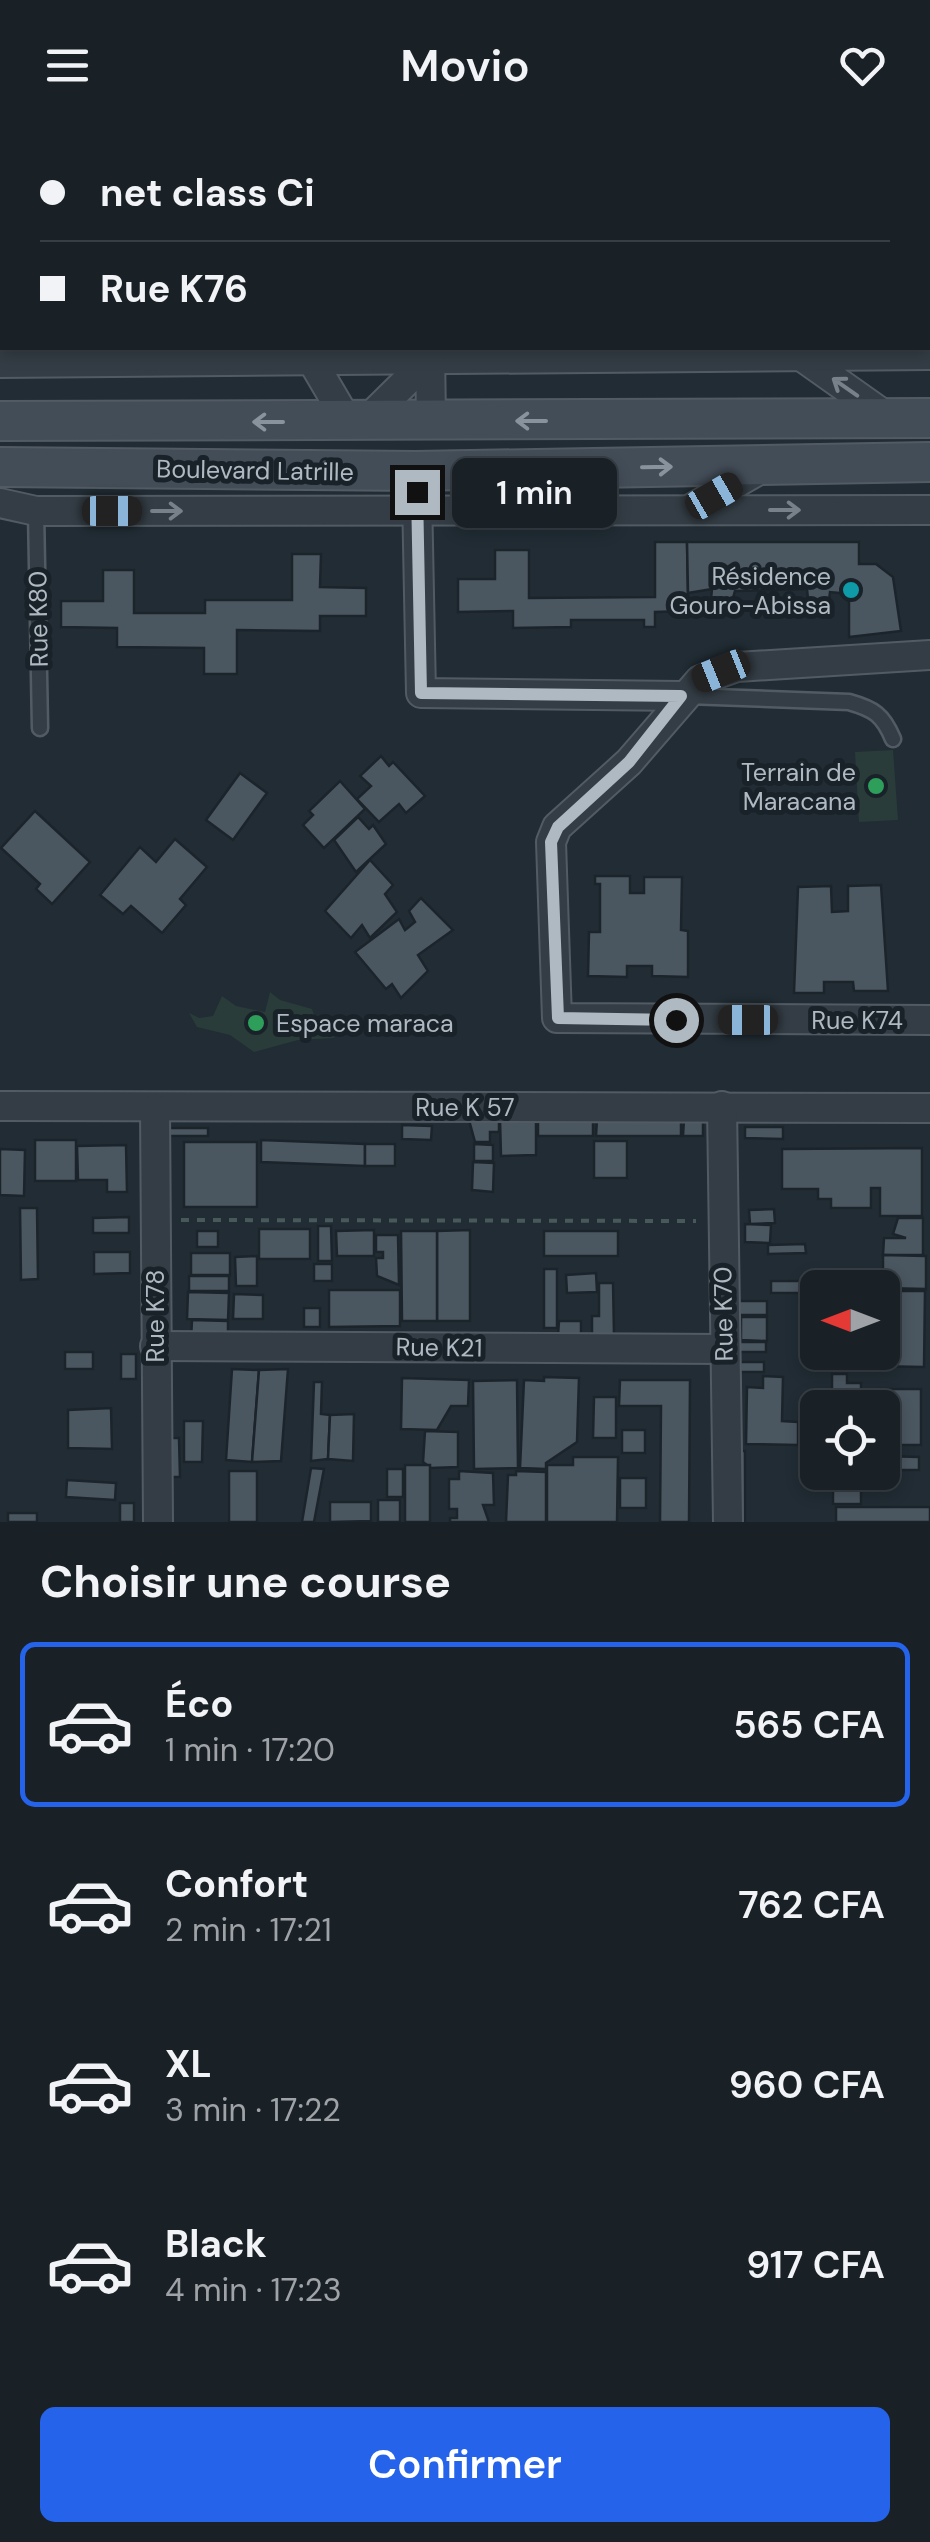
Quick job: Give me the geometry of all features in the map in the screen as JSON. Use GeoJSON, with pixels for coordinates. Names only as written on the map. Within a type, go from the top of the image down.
{"type":"FeatureCollection","features":[{"type":"Feature","properties":{"kind":"main road","name":"Boulevard Latrille"},"geometry":{"type":"LineString","coordinates":[[0,420],[930,418]]}},
{"type":"Feature","properties":{"kind":"main road","name":"Boulevard Latrille"},"geometry":{"type":"LineString","coordinates":[[0,467],[416,471],[930,462]]}},
{"type":"Feature","properties":{"kind":"street"},"geometry":{"type":"LineString","coordinates":[[311,359],[356,422],[430,353]]}},
{"type":"Feature","properties":{"kind":"street"},"geometry":{"type":"LineString","coordinates":[[430,353],[431,422]]}},
{"type":"Feature","properties":{"kind":"street"},"geometry":{"type":"LineString","coordinates":[[17,358],[311,359],[430,353],[930,354]]}},
{"type":"Feature","properties":{"kind":"street"},"geometry":{"type":"LineString","coordinates":[[801,356],[890,419]]}},
{"type":"Feature","properties":{"kind":"street"},"geometry":{"type":"LineString","coordinates":[[688,511],[768,465]]}},
{"type":"Feature","properties":{"kind":"street"},"geometry":{"type":"LineString","coordinates":[[416,471],[421,693],[681,696],[700,680],[737,666],[930,655]]}},
{"type":"Feature","properties":{"kind":"street"},"geometry":{"type":"LineString","coordinates":[[0,503],[36,511],[930,510]]}},
{"type":"Feature","properties":{"kind":"street","name":"Rue K74"},"geometry":{"type":"LineString","coordinates":[[681,696],[629,762],[553,836],[558,1018],[930,1020]]}},
{"type":"Feature","properties":{"kind":"street","name":"Rue K 57"},"geometry":{"type":"LineString","coordinates":[[0,1106],[930,1108]]}},
{"type":"Feature","properties":{"kind":"street","name":"Rue K70"},"geometry":{"type":"LineString","coordinates":[[722,1106],[728,1522]]}},
{"type":"Feature","properties":{"kind":"street","name":"Rue K78"},"geometry":{"type":"LineString","coordinates":[[155,1109],[158,1522]]}},
{"type":"Feature","properties":{"kind":"street","name":"Rue K21"},"geometry":{"type":"LineString","coordinates":[[155,1346],[724,1349]]}},
{"type":"Feature","properties":{"kind":"lane","name":"Rue K80"},"geometry":{"type":"LineString","coordinates":[[36,511],[40,728]]}},
{"type":"Feature","properties":{"kind":"lane"},"geometry":{"type":"LineString","coordinates":[[681,696],[850,702],[873,708],[884,718],[893,739]]}},
{"type":"Feature","properties":{"kind":"path"},"geometry":{"type":"LineString","coordinates":[[154,1220],[721,1222]]}},
{"type":"Feature","properties":{"kind":"green space","name":"Terrain de Maracana"},"geometry":{"type":"Polygon","coordinates":[[[893,750],[898,820],[859,822],[855,752],[893,750]]]}},
{"type":"Feature","properties":{"kind":"green space","name":"Espace maraca"},"geometry":{"type":"Polygon","coordinates":[[[270,992],[280,1000],[312,1009],[318,1026],[331,1029],[334,1038],[298,1040],[254,1052],[230,1035],[197,1027],[189,1013],[199,1018],[213,1016],[222,996],[236,1006],[265,1012],[270,992]]]}},
{"type":"Feature","properties":{"kind":"building"},"geometry":{"type":"Polygon","coordinates":[[[655,542],[687,542],[688,611],[655,612],[655,627],[644,627],[644,620],[571,620],[571,627],[513,628],[513,611],[458,612],[458,579],[495,579],[495,550],[529,550],[529,598],[655,597],[655,542]]]}},
{"type":"Feature","properties":{"kind":"building","name":"Résidence Gouro-Abissa"},"geometry":{"type":"Polygon","coordinates":[[[687,542],[859,542],[859,564],[876,564],[893,577],[901,631],[849,637],[849,594],[830,592],[829,601],[808,599],[807,589],[735,591],[733,598],[711,599],[712,589],[688,593],[687,542]]]}},
{"type":"Feature","properties":{"kind":"building"},"geometry":{"type":"Polygon","coordinates":[[[292,554],[321,554],[320,587],[366,588],[366,616],[320,616],[320,631],[237,630],[237,674],[204,674],[204,648],[117,647],[117,628],[61,627],[61,601],[103,601],[103,570],[134,570],[134,613],[205,613],[205,600],[292,600],[292,554]]]}},
{"type":"Feature","properties":{"kind":"building"},"geometry":{"type":"Polygon","coordinates":[[[381,756],[389,766],[393,762],[425,796],[406,813],[399,804],[379,822],[357,799],[371,786],[360,776],[381,756]]]}},
{"type":"Feature","properties":{"kind":"building"},"geometry":{"type":"Polygon","coordinates":[[[240,773],[267,793],[233,840],[206,820],[240,773]]]}},
{"type":"Feature","properties":{"kind":"building"},"geometry":{"type":"Polygon","coordinates":[[[340,781],[365,809],[324,848],[303,825],[313,815],[309,811],[340,781]]]}},
{"type":"Feature","properties":{"kind":"building"},"geometry":{"type":"Polygon","coordinates":[[[35,811],[90,862],[52,904],[36,889],[40,884],[1,848],[35,811]]]}},
{"type":"Feature","properties":{"kind":"building"},"geometry":{"type":"Polygon","coordinates":[[[358,817],[369,829],[373,825],[386,844],[356,872],[334,840],[358,817]]]}},
{"type":"Feature","properties":{"kind":"building"},"geometry":{"type":"Polygon","coordinates":[[[175,839],[207,867],[180,899],[186,905],[162,933],[131,906],[123,914],[100,895],[140,847],[156,862],[175,839]]]}},
{"type":"Feature","properties":{"kind":"building"},"geometry":{"type":"Polygon","coordinates":[[[370,860],[393,885],[385,894],[397,912],[370,938],[362,925],[351,938],[325,911],[370,860]]]}},
{"type":"Feature","properties":{"kind":"building"},"geometry":{"type":"Polygon","coordinates":[[[595,876],[630,876],[630,893],[644,893],[644,877],[682,877],[681,930],[688,931],[688,977],[652,976],[652,966],[627,966],[627,977],[588,976],[589,932],[600,932],[600,884],[595,884],[595,876]]]}},
{"type":"Feature","properties":{"kind":"building"},"geometry":{"type":"Polygon","coordinates":[[[881,885],[888,991],[854,991],[853,982],[824,982],[824,993],[794,993],[798,887],[831,886],[832,912],[848,911],[848,886],[881,885]]]}},
{"type":"Feature","properties":{"kind":"building"},"geometry":{"type":"Polygon","coordinates":[[[421,898],[453,930],[418,955],[428,971],[401,998],[392,984],[386,989],[355,952],[399,919],[405,930],[415,922],[409,911],[421,898]]]}},
{"type":"Feature","properties":{"kind":"building"},"geometry":{"type":"Polygon","coordinates":[[[536,1119],[536,1155],[501,1156],[500,1120],[536,1119]]]}},
{"type":"Feature","properties":{"kind":"building"},"geometry":{"type":"Polygon","coordinates":[[[593,1119],[593,1136],[538,1136],[538,1120],[593,1119]]]}},
{"type":"Feature","properties":{"kind":"building"},"geometry":{"type":"Polygon","coordinates":[[[597,1119],[681,1119],[681,1136],[596,1136],[597,1119]]]}},
{"type":"Feature","properties":{"kind":"building"},"geometry":{"type":"Polygon","coordinates":[[[684,1119],[703,1119],[703,1136],[683,1136],[684,1119]]]}},
{"type":"Feature","properties":{"kind":"building"},"geometry":{"type":"Polygon","coordinates":[[[469,1120],[499,1120],[499,1132],[490,1132],[490,1142],[475,1142],[469,1120]]]}},
{"type":"Feature","properties":{"kind":"building"},"geometry":{"type":"Polygon","coordinates":[[[402,1125],[432,1126],[431,1140],[402,1139],[402,1125]]]}},
{"type":"Feature","properties":{"kind":"building"},"geometry":{"type":"Polygon","coordinates":[[[745,1127],[783,1127],[783,1139],[745,1138],[745,1127]]]}},
{"type":"Feature","properties":{"kind":"building"},"geometry":{"type":"Polygon","coordinates":[[[163,1128],[208,1128],[208,1136],[163,1136],[163,1128]]]}},
{"type":"Feature","properties":{"kind":"building"},"geometry":{"type":"Polygon","coordinates":[[[35,1140],[76,1140],[76,1181],[35,1181],[35,1140]]]}},
{"type":"Feature","properties":{"kind":"building"},"geometry":{"type":"Polygon","coordinates":[[[261,1140],[365,1144],[365,1166],[261,1162],[261,1140]]]}},
{"type":"Feature","properties":{"kind":"building"},"geometry":{"type":"Polygon","coordinates":[[[594,1141],[627,1141],[627,1178],[594,1178],[594,1141]]]}},
{"type":"Feature","properties":{"kind":"building"},"geometry":{"type":"Polygon","coordinates":[[[184,1142],[257,1142],[257,1207],[184,1207],[184,1142]]]}},
{"type":"Feature","properties":{"kind":"building"},"geometry":{"type":"Polygon","coordinates":[[[365,1144],[395,1144],[395,1166],[365,1166],[365,1144]]]}},
{"type":"Feature","properties":{"kind":"building"},"geometry":{"type":"Polygon","coordinates":[[[474,1144],[493,1145],[493,1161],[474,1161],[474,1144]]]}},
{"type":"Feature","properties":{"kind":"building"},"geometry":{"type":"Polygon","coordinates":[[[126,1145],[127,1192],[107,1192],[107,1180],[78,1180],[77,1146],[126,1145]]]}},
{"type":"Feature","properties":{"kind":"building"},"geometry":{"type":"Polygon","coordinates":[[[922,1148],[922,1216],[880,1216],[880,1188],[871,1188],[871,1208],[831,1208],[831,1199],[818,1199],[818,1189],[782,1189],[782,1149],[922,1148]]]}},
{"type":"Feature","properties":{"kind":"building"},"geometry":{"type":"Polygon","coordinates":[[[0,1149],[25,1150],[24,1196],[0,1195],[0,1149]]]}},
{"type":"Feature","properties":{"kind":"building"},"geometry":{"type":"Polygon","coordinates":[[[473,1162],[494,1163],[493,1192],[472,1190],[473,1162]]]}},
{"type":"Feature","properties":{"kind":"building"},"geometry":{"type":"Polygon","coordinates":[[[20,1208],[37,1208],[38,1279],[21,1280],[20,1208]]]}},
{"type":"Feature","properties":{"kind":"building"},"geometry":{"type":"Polygon","coordinates":[[[774,1209],[775,1223],[750,1224],[749,1210],[774,1209]]]}},
{"type":"Feature","properties":{"kind":"building"},"geometry":{"type":"Polygon","coordinates":[[[129,1217],[129,1233],[93,1233],[93,1218],[129,1217]]]}},
{"type":"Feature","properties":{"kind":"building"},"geometry":{"type":"Polygon","coordinates":[[[898,1218],[923,1218],[923,1255],[883,1255],[884,1238],[906,1238],[893,1234],[898,1218]]]}},
{"type":"Feature","properties":{"kind":"building"},"geometry":{"type":"Polygon","coordinates":[[[745,1224],[771,1225],[770,1243],[745,1242],[745,1224]]]}},
{"type":"Feature","properties":{"kind":"building"},"geometry":{"type":"Polygon","coordinates":[[[318,1226],[331,1226],[332,1261],[318,1261],[318,1226]]]}},
{"type":"Feature","properties":{"kind":"building"},"geometry":{"type":"Polygon","coordinates":[[[259,1229],[310,1229],[310,1259],[259,1259],[259,1229]]]}},
{"type":"Feature","properties":{"kind":"building"},"geometry":{"type":"Polygon","coordinates":[[[374,1230],[374,1256],[337,1256],[336,1231],[374,1230]]]}},
{"type":"Feature","properties":{"kind":"building"},"geometry":{"type":"Polygon","coordinates":[[[470,1230],[470,1321],[437,1321],[437,1231],[470,1230]]]}},
{"type":"Feature","properties":{"kind":"building"},"geometry":{"type":"Polygon","coordinates":[[[197,1231],[218,1231],[218,1247],[197,1247],[197,1231]]]}},
{"type":"Feature","properties":{"kind":"building"},"geometry":{"type":"Polygon","coordinates":[[[401,1231],[437,1231],[437,1321],[402,1321],[401,1231]]]}},
{"type":"Feature","properties":{"kind":"building"},"geometry":{"type":"Polygon","coordinates":[[[544,1231],[618,1231],[618,1256],[544,1256],[544,1231]]]}},
{"type":"Feature","properties":{"kind":"building"},"geometry":{"type":"Polygon","coordinates":[[[376,1235],[398,1235],[399,1285],[377,1276],[376,1258],[383,1258],[383,1252],[376,1252],[376,1235]]]}},
{"type":"Feature","properties":{"kind":"building"},"geometry":{"type":"Polygon","coordinates":[[[805,1244],[806,1253],[768,1254],[768,1245],[805,1244]]]}},
{"type":"Feature","properties":{"kind":"building"},"geometry":{"type":"Polygon","coordinates":[[[94,1252],[130,1252],[130,1273],[94,1274],[94,1252]]]}},
{"type":"Feature","properties":{"kind":"building"},"geometry":{"type":"Polygon","coordinates":[[[191,1253],[230,1253],[230,1275],[191,1275],[191,1253]]]}},
{"type":"Feature","properties":{"kind":"building"},"geometry":{"type":"Polygon","coordinates":[[[883,1255],[926,1256],[926,1289],[900,1288],[900,1270],[883,1270],[883,1255]]]}},
{"type":"Feature","properties":{"kind":"building"},"geometry":{"type":"Polygon","coordinates":[[[257,1256],[257,1286],[236,1286],[235,1257],[257,1256]]]}},
{"type":"Feature","properties":{"kind":"building"},"geometry":{"type":"Polygon","coordinates":[[[314,1264],[332,1264],[332,1281],[314,1281],[314,1264]]]}},
{"type":"Feature","properties":{"kind":"building"},"geometry":{"type":"Polygon","coordinates":[[[544,1269],[557,1269],[557,1328],[544,1328],[544,1269]]]}},
{"type":"Feature","properties":{"kind":"building"},"geometry":{"type":"Polygon","coordinates":[[[596,1273],[597,1292],[567,1293],[566,1275],[596,1273]]]}},
{"type":"Feature","properties":{"kind":"building"},"geometry":{"type":"Polygon","coordinates":[[[189,1276],[229,1276],[229,1291],[189,1291],[189,1276]]]}},
{"type":"Feature","properties":{"kind":"building"},"geometry":{"type":"Polygon","coordinates":[[[771,1281],[800,1281],[800,1293],[771,1293],[771,1281]]]}},
{"type":"Feature","properties":{"kind":"building"},"geometry":{"type":"Polygon","coordinates":[[[599,1283],[613,1283],[614,1335],[592,1335],[592,1316],[599,1316],[599,1283]]]}},
{"type":"Feature","properties":{"kind":"building"},"geometry":{"type":"Polygon","coordinates":[[[329,1290],[400,1290],[400,1326],[329,1327],[329,1290]]]}},
{"type":"Feature","properties":{"kind":"building"},"geometry":{"type":"Polygon","coordinates":[[[900,1291],[925,1291],[924,1367],[900,1367],[900,1291]]]}},
{"type":"Feature","properties":{"kind":"building"},"geometry":{"type":"Polygon","coordinates":[[[188,1292],[229,1293],[228,1320],[187,1319],[188,1292]]]}},
{"type":"Feature","properties":{"kind":"building"},"geometry":{"type":"Polygon","coordinates":[[[234,1294],[263,1295],[263,1319],[233,1319],[234,1294]]]}},
{"type":"Feature","properties":{"kind":"building"},"geometry":{"type":"Polygon","coordinates":[[[735,1301],[767,1301],[767,1315],[735,1315],[735,1301]]]}},
{"type":"Feature","properties":{"kind":"building"},"geometry":{"type":"Polygon","coordinates":[[[304,1308],[320,1308],[320,1327],[304,1327],[304,1308]]]}},
{"type":"Feature","properties":{"kind":"building"},"geometry":{"type":"Polygon","coordinates":[[[741,1317],[767,1317],[767,1341],[741,1340],[741,1317]]]}},
{"type":"Feature","properties":{"kind":"building"},"geometry":{"type":"Polygon","coordinates":[[[192,1320],[228,1321],[228,1340],[191,1340],[192,1320]]]}},
{"type":"Feature","properties":{"kind":"building"},"geometry":{"type":"Polygon","coordinates":[[[559,1321],[581,1321],[581,1336],[558,1335],[559,1321]]]}},
{"type":"Feature","properties":{"kind":"building"},"geometry":{"type":"Polygon","coordinates":[[[734,1342],[766,1342],[766,1352],[734,1352],[734,1342]]]}},
{"type":"Feature","properties":{"kind":"building"},"geometry":{"type":"Polygon","coordinates":[[[65,1352],[93,1352],[93,1369],[65,1369],[65,1352]]]}},
{"type":"Feature","properties":{"kind":"building"},"geometry":{"type":"Polygon","coordinates":[[[121,1354],[136,1354],[136,1379],[121,1379],[121,1354]]]}},
{"type":"Feature","properties":{"kind":"building"},"geometry":{"type":"Polygon","coordinates":[[[740,1362],[764,1362],[764,1372],[740,1372],[740,1362]]]}},
{"type":"Feature","properties":{"kind":"building"},"geometry":{"type":"Polygon","coordinates":[[[232,1369],[259,1370],[252,1462],[226,1460],[232,1369]]]}},
{"type":"Feature","properties":{"kind":"building"},"geometry":{"type":"Polygon","coordinates":[[[288,1369],[281,1461],[252,1462],[259,1370],[288,1369]]]}},
{"type":"Feature","properties":{"kind":"building"},"geometry":{"type":"Polygon","coordinates":[[[832,1374],[847,1374],[847,1383],[861,1383],[861,1390],[832,1390],[832,1374]]]}},
{"type":"Feature","properties":{"kind":"building"},"geometry":{"type":"Polygon","coordinates":[[[763,1376],[783,1377],[782,1421],[798,1422],[798,1445],[746,1444],[747,1387],[763,1388],[763,1376]]]}},
{"type":"Feature","properties":{"kind":"building"},"geometry":{"type":"Polygon","coordinates":[[[544,1377],[579,1378],[577,1442],[546,1463],[546,1469],[520,1468],[524,1380],[544,1381],[544,1377]]]}},
{"type":"Feature","properties":{"kind":"building"},"geometry":{"type":"Polygon","coordinates":[[[402,1378],[469,1380],[468,1406],[451,1406],[437,1430],[401,1429],[402,1378]]]}},
{"type":"Feature","properties":{"kind":"building"},"geometry":{"type":"Polygon","coordinates":[[[517,1380],[518,1468],[474,1469],[473,1381],[517,1380]]]}},
{"type":"Feature","properties":{"kind":"building"},"geometry":{"type":"Polygon","coordinates":[[[620,1380],[690,1380],[689,1522],[660,1522],[661,1406],[619,1406],[620,1380]]]}},
{"type":"Feature","properties":{"kind":"building"},"geometry":{"type":"Polygon","coordinates":[[[314,1382],[322,1382],[321,1414],[330,1415],[328,1459],[311,1461],[314,1382]]]}},
{"type":"Feature","properties":{"kind":"building"},"geometry":{"type":"Polygon","coordinates":[[[921,1389],[921,1445],[900,1445],[900,1390],[879,1390],[921,1389]]]}},
{"type":"Feature","properties":{"kind":"building"},"geometry":{"type":"Polygon","coordinates":[[[594,1397],[616,1397],[616,1438],[593,1438],[594,1397]]]}},
{"type":"Feature","properties":{"kind":"building"},"geometry":{"type":"Polygon","coordinates":[[[111,1408],[112,1449],[68,1448],[68,1410],[111,1408]]]}},
{"type":"Feature","properties":{"kind":"building"},"geometry":{"type":"Polygon","coordinates":[[[354,1414],[353,1461],[328,1459],[330,1415],[354,1414]]]}},
{"type":"Feature","properties":{"kind":"building"},"geometry":{"type":"Polygon","coordinates":[[[184,1421],[203,1421],[202,1462],[184,1462],[184,1421]]]}},
{"type":"Feature","properties":{"kind":"building"},"geometry":{"type":"Polygon","coordinates":[[[622,1430],[645,1430],[645,1453],[622,1453],[622,1430]]]}},
{"type":"Feature","properties":{"kind":"building"},"geometry":{"type":"Polygon","coordinates":[[[425,1431],[458,1432],[458,1467],[431,1468],[423,1462],[425,1431]]]}},
{"type":"Feature","properties":{"kind":"building"},"geometry":{"type":"Polygon","coordinates":[[[171,1438],[179,1438],[180,1477],[171,1477],[171,1438]]]}},
{"type":"Feature","properties":{"kind":"building"},"geometry":{"type":"Polygon","coordinates":[[[736,1451],[745,1451],[745,1522],[736,1522],[736,1451]]]}},
{"type":"Feature","properties":{"kind":"building"},"geometry":{"type":"Polygon","coordinates":[[[900,1456],[919,1457],[919,1470],[900,1470],[900,1456]]]}},
{"type":"Feature","properties":{"kind":"building"},"geometry":{"type":"Polygon","coordinates":[[[573,1457],[618,1457],[617,1522],[547,1522],[547,1465],[573,1465],[573,1457]]]}},
{"type":"Feature","properties":{"kind":"building"},"geometry":{"type":"Polygon","coordinates":[[[405,1465],[430,1465],[430,1522],[405,1522],[405,1465]]]}},
{"type":"Feature","properties":{"kind":"building"},"geometry":{"type":"Polygon","coordinates":[[[311,1468],[324,1469],[314,1522],[302,1522],[311,1468]]]}},
{"type":"Feature","properties":{"kind":"building"},"geometry":{"type":"Polygon","coordinates":[[[387,1469],[403,1469],[403,1497],[387,1497],[387,1469]]]}},
{"type":"Feature","properties":{"kind":"building"},"geometry":{"type":"Polygon","coordinates":[[[229,1471],[257,1471],[257,1522],[229,1522],[229,1471]]]}},
{"type":"Feature","properties":{"kind":"building"},"geometry":{"type":"Polygon","coordinates":[[[459,1471],[493,1473],[494,1505],[483,1505],[489,1522],[450,1522],[450,1518],[457,1518],[457,1509],[449,1509],[449,1479],[459,1479],[459,1471]]]}},
{"type":"Feature","properties":{"kind":"building"},"geometry":{"type":"Polygon","coordinates":[[[516,1471],[546,1472],[546,1522],[506,1522],[508,1475],[516,1475],[516,1471]]]}},
{"type":"Feature","properties":{"kind":"building"},"geometry":{"type":"Polygon","coordinates":[[[620,1478],[646,1478],[646,1508],[620,1508],[620,1478]]]}},
{"type":"Feature","properties":{"kind":"building"},"geometry":{"type":"Polygon","coordinates":[[[67,1480],[116,1483],[115,1500],[66,1497],[67,1480]]]}},
{"type":"Feature","properties":{"kind":"building"},"geometry":{"type":"Polygon","coordinates":[[[833,1490],[861,1490],[861,1504],[833,1504],[833,1490]]]}},
{"type":"Feature","properties":{"kind":"building"},"geometry":{"type":"Polygon","coordinates":[[[378,1500],[400,1500],[400,1522],[378,1522],[378,1500]]]}},
{"type":"Feature","properties":{"kind":"building"},"geometry":{"type":"Polygon","coordinates":[[[330,1502],[371,1502],[371,1521],[330,1522],[330,1502]]]}},
{"type":"Feature","properties":{"kind":"building"},"geometry":{"type":"Polygon","coordinates":[[[120,1503],[134,1503],[134,1522],[120,1522],[120,1503]]]}},
{"type":"Feature","properties":{"kind":"building"},"geometry":{"type":"Polygon","coordinates":[[[836,1507],[930,1507],[930,1522],[836,1522],[836,1507]]]}},
{"type":"Feature","properties":{"kind":"building"},"geometry":{"type":"Polygon","coordinates":[[[8,1513],[37,1513],[37,1522],[8,1522],[8,1513]]]}},
{"type":"Feature","properties":{"kind":"place","name":"Résidence Gouro-Abissa"},"geometry":{"type":"Point","coordinates":[851,590]}},
{"type":"Feature","properties":{"kind":"place","name":"Terrain de Maracana"},"geometry":{"type":"Point","coordinates":[876,786]}},
{"type":"Feature","properties":{"kind":"place","name":"Espace maraca"},"geometry":{"type":"Point","coordinates":[256,1023]}},
{"type":"Feature","properties":{"kind":"route"},"geometry":{"type":"LineString","coordinates":[[417,492],[421,693],[681,696],[629,762],[558,827],[551,842],[558,1018],[676,1020]]}}]}
